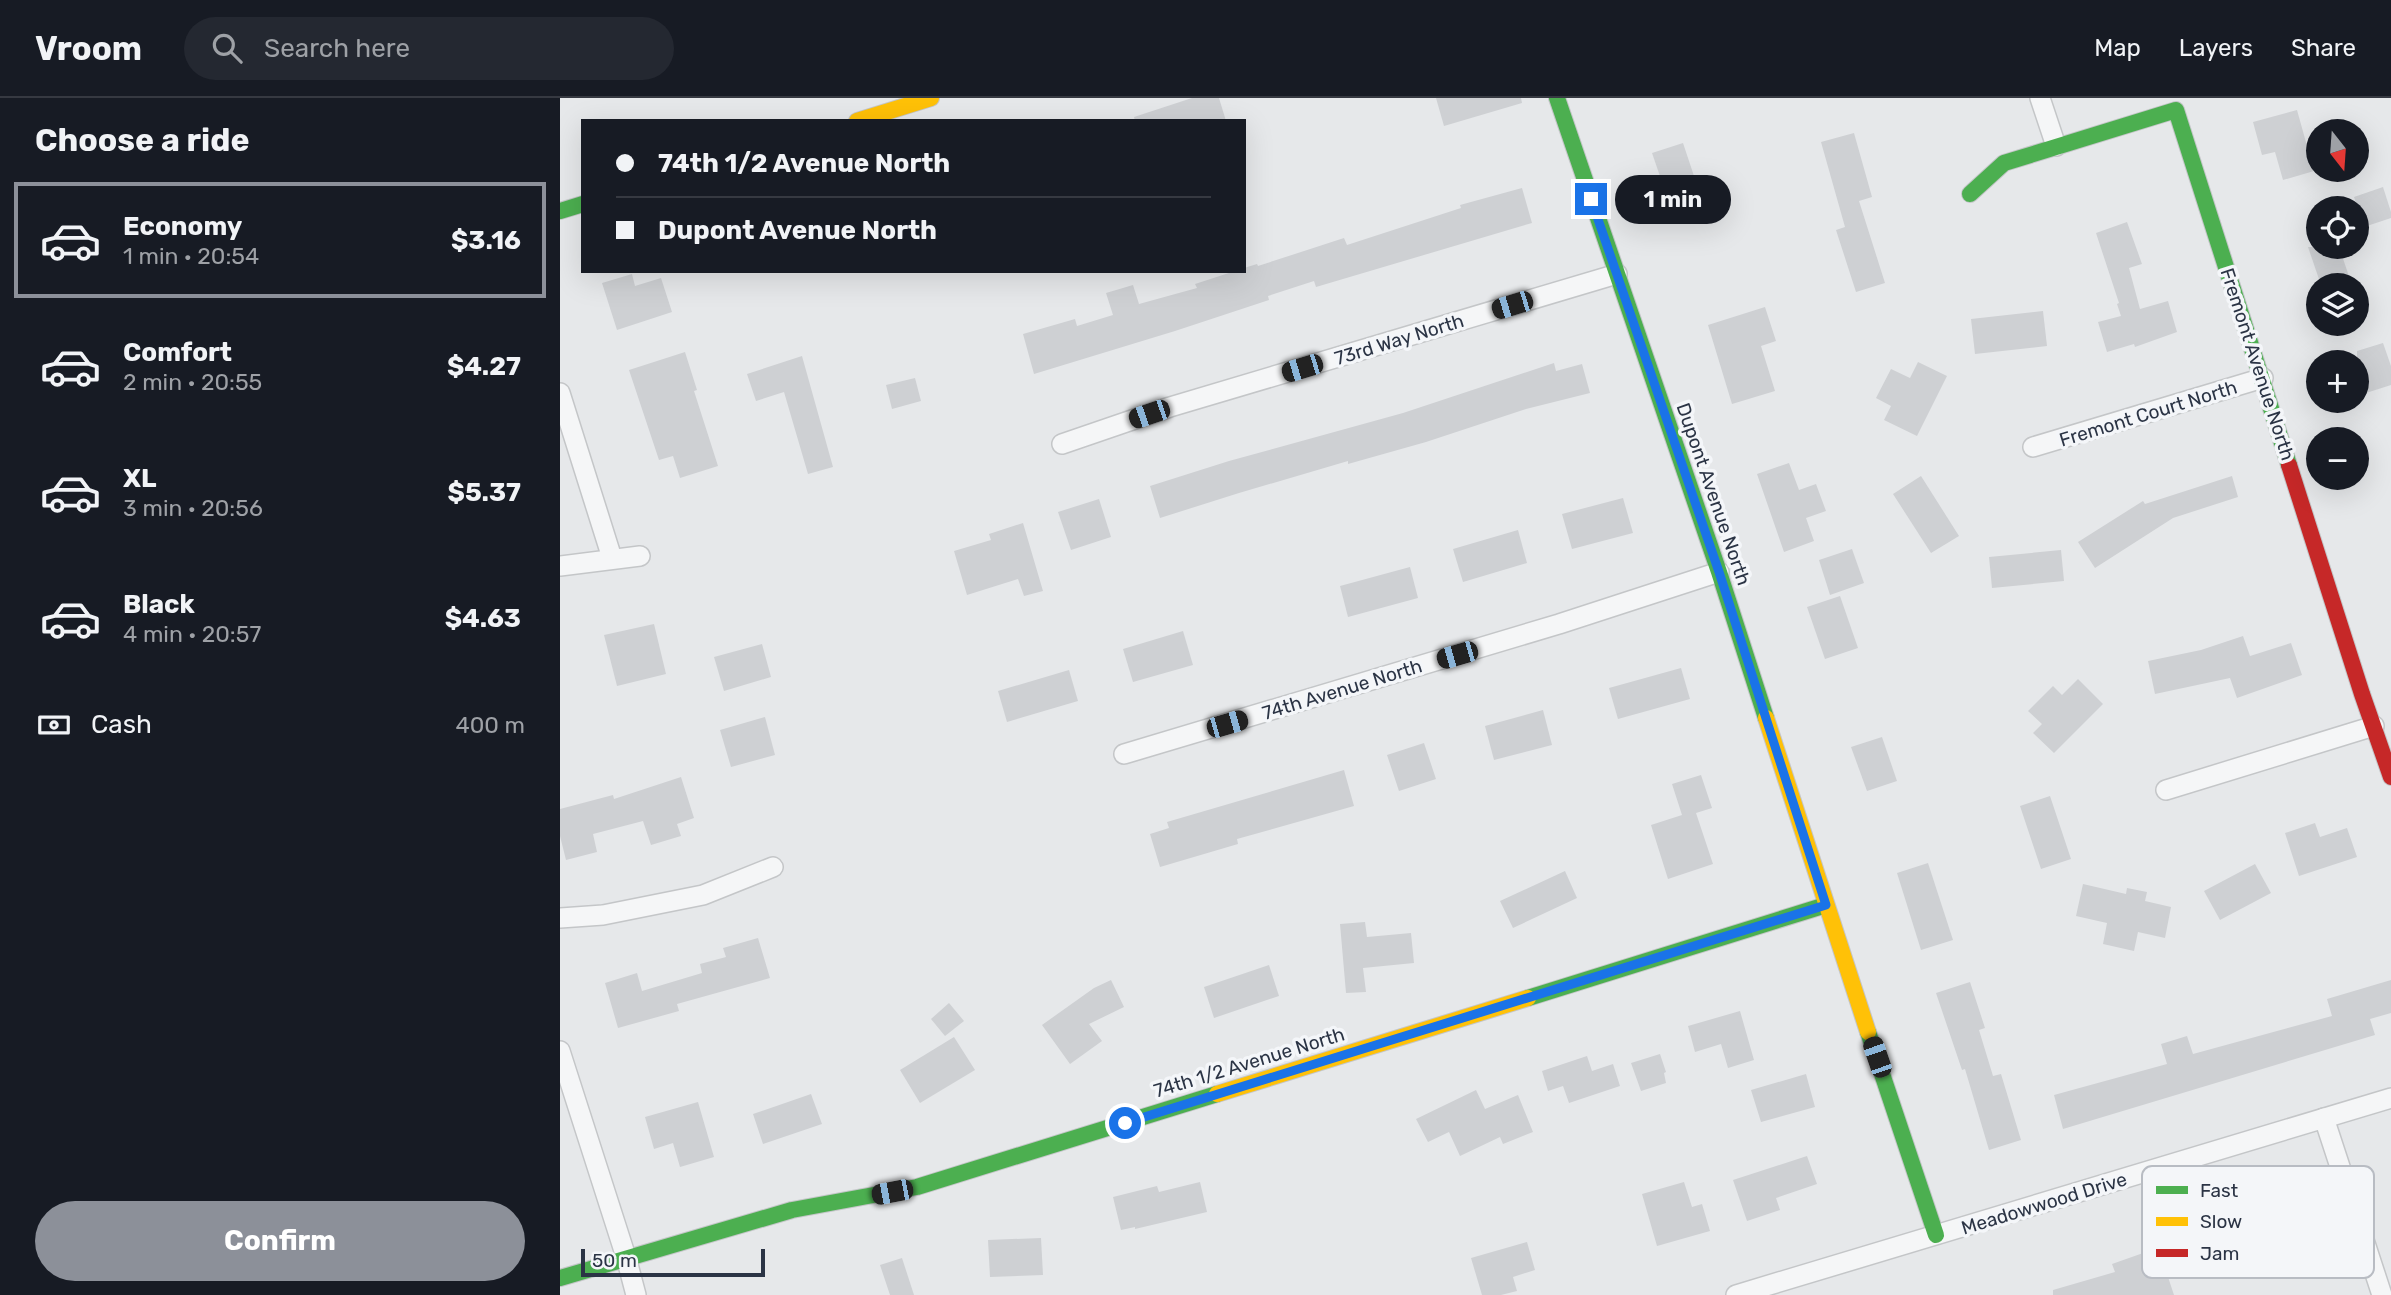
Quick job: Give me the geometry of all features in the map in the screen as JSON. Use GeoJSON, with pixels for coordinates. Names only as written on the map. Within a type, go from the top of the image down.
{"type":"FeatureCollection","features":[{"type":"Feature","properties":{"kind":"street"},"geometry":{"type":"LineString","coordinates":[[863,119],[931,98]]}},
{"type":"Feature","properties":{"kind":"street","name":"Dupont Avenue North"},"geometry":{"type":"LineString","coordinates":[[1557,98],[1719,572],[1936,1235]]}},
{"type":"Feature","properties":{"kind":"street"},"geometry":{"type":"LineString","coordinates":[[2040,98],[2056,146]]}},
{"type":"Feature","properties":{"kind":"street","name":"Fremont Avenue North"},"geometry":{"type":"LineString","coordinates":[[1970,194],[2004,163],[2176,110],[2391,777]]}},
{"type":"Feature","properties":{"kind":"street"},"geometry":{"type":"LineString","coordinates":[[560,211],[581,205]]}},
{"type":"Feature","properties":{"kind":"street","name":"73rd Way North"},"geometry":{"type":"LineString","coordinates":[[1062,444],[1183,403],[1617,274]]}},
{"type":"Feature","properties":{"kind":"street","name":"Fremont Court North"},"geometry":{"type":"LineString","coordinates":[[2033,447],[2263,378]]}},
{"type":"Feature","properties":{"kind":"street"},"geometry":{"type":"LineString","coordinates":[[560,393],[612,558]]}},
{"type":"Feature","properties":{"kind":"street"},"geometry":{"type":"LineString","coordinates":[[560,566],[640,556]]}},
{"type":"Feature","properties":{"kind":"street","name":"74th Avenue North"},"geometry":{"type":"LineString","coordinates":[[1124,754],[1546,628],[1719,572]]}},
{"type":"Feature","properties":{"kind":"street"},"geometry":{"type":"LineString","coordinates":[[2166,790],[2374,726]]}},
{"type":"Feature","properties":{"kind":"street"},"geometry":{"type":"LineString","coordinates":[[560,918],[603,915],[703,895],[773,867]]}},
{"type":"Feature","properties":{"kind":"street","name":"74th 1/2 Avenue North"},"geometry":{"type":"LineString","coordinates":[[560,1278],[792,1210],[917,1187],[1826,905]]}},
{"type":"Feature","properties":{"kind":"street"},"geometry":{"type":"LineString","coordinates":[[560,1051],[636,1295]]}},
{"type":"Feature","properties":{"kind":"street","name":"Meadowwood Drive"},"geometry":{"type":"LineString","coordinates":[[2165,1166],[2391,1098]]}},
{"type":"Feature","properties":{"kind":"street"},"geometry":{"type":"LineString","coordinates":[[2324,1118],[2340,1166]]}},
{"type":"Feature","properties":{"kind":"street","name":"Meadowwood Drive"},"geometry":{"type":"LineString","coordinates":[[1736,1295],[2142,1173]]}},
{"type":"Feature","properties":{"kind":"street"},"geometry":{"type":"LineString","coordinates":[[2374,1271],[2382,1295]]}},
{"type":"Feature","properties":{"kind":"building"},"geometry":{"type":"Polygon","coordinates":[[[1192,98],[1219,98],[1225,119],[1134,119],[1192,98]]]}},
{"type":"Feature","properties":{"kind":"building"},"geometry":{"type":"Polygon","coordinates":[[[1436,98],[1521,98],[1522,103],[1444,126],[1436,98]]]}},
{"type":"Feature","properties":{"kind":"building"},"geometry":{"type":"Polygon","coordinates":[[[2297,110],[2306,142],[2306,173],[2283,180],[2275,152],[2262,155],[2253,122],[2297,110]]]}},
{"type":"Feature","properties":{"kind":"building"},"geometry":{"type":"Polygon","coordinates":[[[1854,133],[1872,197],[1859,201],[1885,283],[1856,292],[1836,230],[1845,227],[1821,142],[1854,133]]]}},
{"type":"Feature","properties":{"kind":"building"},"geometry":{"type":"Polygon","coordinates":[[[1683,143],[1704,206],[1674,217],[1652,153],[1683,143]]]}},
{"type":"Feature","properties":{"kind":"building"},"geometry":{"type":"Polygon","coordinates":[[[2383,187],[2391,218],[2369,225],[2369,196],[2357,196],[2383,187]]]}},
{"type":"Feature","properties":{"kind":"building"},"geometry":{"type":"Polygon","coordinates":[[[1522,188],[1532,223],[1316,287],[1314,281],[1268,296],[1269,300],[1034,374],[1023,334],[1075,319],[1077,326],[1113,315],[1106,293],[1133,285],[1139,304],[1197,288],[1195,284],[1229,273],[1246,273],[1246,267],[1257,264],[1258,266],[1344,238],[1347,245],[1461,208],[1460,205],[1522,188]]]}},
{"type":"Feature","properties":{"kind":"building"},"geometry":{"type":"Polygon","coordinates":[[[2127,222],[2142,264],[2129,268],[2140,309],[2168,301],[2177,332],[2135,347],[2134,344],[2107,352],[2098,322],[2121,316],[2096,233],[2127,222]]]}},
{"type":"Feature","properties":{"kind":"building"},"geometry":{"type":"Polygon","coordinates":[[[2312,259],[2343,259],[2348,273],[2317,273],[2312,259]]]}},
{"type":"Feature","properties":{"kind":"building"},"geometry":{"type":"Polygon","coordinates":[[[632,274],[635,286],[661,278],[672,312],[617,330],[602,283],[632,274]]]}},
{"type":"Feature","properties":{"kind":"building"},"geometry":{"type":"Polygon","coordinates":[[[1765,307],[1776,341],[1761,346],[1775,391],[1732,404],[1708,325],[1765,307]]]}},
{"type":"Feature","properties":{"kind":"building"},"geometry":{"type":"Polygon","coordinates":[[[2043,311],[2047,346],[1975,354],[1971,319],[2043,311]]]}},
{"type":"Feature","properties":{"kind":"building"},"geometry":{"type":"Polygon","coordinates":[[[2383,343],[2391,366],[2391,385],[2369,392],[2369,350],[2360,350],[2383,343]]]}},
{"type":"Feature","properties":{"kind":"building"},"geometry":{"type":"Polygon","coordinates":[[[685,352],[697,390],[694,391],[718,466],[680,478],[673,456],[659,460],[629,370],[685,352]]]}},
{"type":"Feature","properties":{"kind":"building"},"geometry":{"type":"Polygon","coordinates":[[[802,356],[833,467],[808,474],[784,392],[756,401],[747,374],[802,356]]]}},
{"type":"Feature","properties":{"kind":"building"},"geometry":{"type":"Polygon","coordinates":[[[1918,362],[1947,376],[1917,436],[1884,420],[1891,406],[1876,398],[1891,369],[1910,378],[1918,362]]]}},
{"type":"Feature","properties":{"kind":"building"},"geometry":{"type":"Polygon","coordinates":[[[1554,363],[1556,371],[1582,364],[1590,393],[1526,409],[1426,442],[1348,464],[1348,461],[1160,518],[1150,486],[1229,461],[1403,413],[1554,363]]]}},
{"type":"Feature","properties":{"kind":"building"},"geometry":{"type":"Polygon","coordinates":[[[915,378],[921,401],[892,409],[886,385],[915,378]]]}},
{"type":"Feature","properties":{"kind":"building"},"geometry":{"type":"Polygon","coordinates":[[[1789,463],[1799,490],[1816,484],[1826,511],[1806,518],[1814,541],[1784,552],[1757,474],[1789,463]]]}},
{"type":"Feature","properties":{"kind":"building"},"geometry":{"type":"Polygon","coordinates":[[[1921,476],[1959,536],[1931,553],[1893,494],[1921,476]]]}},
{"type":"Feature","properties":{"kind":"building"},"geometry":{"type":"Polygon","coordinates":[[[2232,476],[2238,497],[2173,518],[2095,568],[2078,542],[2143,501],[2145,504],[2232,476]]]}},
{"type":"Feature","properties":{"kind":"building"},"geometry":{"type":"Polygon","coordinates":[[[1623,498],[1633,533],[1572,549],[1562,514],[1623,498]]]}},
{"type":"Feature","properties":{"kind":"building"},"geometry":{"type":"Polygon","coordinates":[[[1099,499],[1111,537],[1071,550],[1058,512],[1099,499]]]}},
{"type":"Feature","properties":{"kind":"building"},"geometry":{"type":"Polygon","coordinates":[[[1023,523],[1043,591],[1024,596],[1018,579],[967,595],[954,551],[991,540],[989,534],[1023,523]]]}},
{"type":"Feature","properties":{"kind":"building"},"geometry":{"type":"Polygon","coordinates":[[[1518,530],[1527,563],[1463,582],[1453,549],[1518,530]]]}},
{"type":"Feature","properties":{"kind":"building"},"geometry":{"type":"Polygon","coordinates":[[[1852,549],[1864,583],[1830,595],[1819,560],[1852,549]]]}},
{"type":"Feature","properties":{"kind":"building"},"geometry":{"type":"Polygon","coordinates":[[[2061,550],[2064,581],[1992,588],[1989,557],[2061,550]]]}},
{"type":"Feature","properties":{"kind":"building"},"geometry":{"type":"Polygon","coordinates":[[[1410,567],[1418,598],[1348,617],[1340,586],[1410,567]]]}},
{"type":"Feature","properties":{"kind":"building"},"geometry":{"type":"Polygon","coordinates":[[[1840,596],[1858,648],[1825,659],[1807,607],[1840,596]]]}},
{"type":"Feature","properties":{"kind":"building"},"geometry":{"type":"Polygon","coordinates":[[[654,624],[666,674],[617,686],[604,635],[654,624]]]}},
{"type":"Feature","properties":{"kind":"building"},"geometry":{"type":"Polygon","coordinates":[[[1183,631],[1193,665],[1133,682],[1123,649],[1183,631]]]}},
{"type":"Feature","properties":{"kind":"building"},"geometry":{"type":"Polygon","coordinates":[[[2243,636],[2250,656],[2291,643],[2302,675],[2237,698],[2230,678],[2155,694],[2148,661],[2201,650],[2243,636]]]}},
{"type":"Feature","properties":{"kind":"building"},"geometry":{"type":"Polygon","coordinates":[[[762,644],[771,677],[724,691],[714,657],[762,644]]]}},
{"type":"Feature","properties":{"kind":"building"},"geometry":{"type":"Polygon","coordinates":[[[1681,668],[1690,699],[1618,719],[1609,688],[1681,668]]]}},
{"type":"Feature","properties":{"kind":"building"},"geometry":{"type":"Polygon","coordinates":[[[1069,670],[1078,701],[1007,722],[998,691],[1069,670]]]}},
{"type":"Feature","properties":{"kind":"building"},"geometry":{"type":"Polygon","coordinates":[[[2078,679],[2103,704],[2054,753],[2033,733],[2042,724],[2028,711],[2053,686],[2062,695],[2078,679]]]}},
{"type":"Feature","properties":{"kind":"building"},"geometry":{"type":"Polygon","coordinates":[[[1543,710],[1552,745],[1494,760],[1485,726],[1543,710]]]}},
{"type":"Feature","properties":{"kind":"building"},"geometry":{"type":"Polygon","coordinates":[[[765,717],[775,755],[731,767],[720,730],[765,717]]]}},
{"type":"Feature","properties":{"kind":"building"},"geometry":{"type":"Polygon","coordinates":[[[1882,737],[1897,781],[1867,791],[1851,747],[1882,737]]]}},
{"type":"Feature","properties":{"kind":"building"},"geometry":{"type":"Polygon","coordinates":[[[1424,743],[1436,779],[1399,791],[1387,755],[1424,743]]]}},
{"type":"Feature","properties":{"kind":"building"},"geometry":{"type":"Polygon","coordinates":[[[1344,770],[1354,806],[1237,839],[1238,844],[1160,867],[1150,834],[1169,828],[1167,822],[1344,770]]]}},
{"type":"Feature","properties":{"kind":"building"},"geometry":{"type":"Polygon","coordinates":[[[1701,775],[1712,808],[1696,813],[1713,864],[1668,879],[1651,825],[1682,815],[1672,784],[1701,775]]]}},
{"type":"Feature","properties":{"kind":"building"},"geometry":{"type":"Polygon","coordinates":[[[681,777],[694,818],[677,824],[681,836],[651,845],[643,821],[593,834],[597,852],[566,860],[560,836],[560,809],[613,795],[614,799],[681,777]]]}},
{"type":"Feature","properties":{"kind":"building"},"geometry":{"type":"Polygon","coordinates":[[[2050,796],[2071,859],[2041,869],[2020,806],[2050,796]]]}},
{"type":"Feature","properties":{"kind":"building"},"geometry":{"type":"Polygon","coordinates":[[[2315,823],[2320,837],[2347,828],[2357,857],[2299,876],[2285,833],[2315,823]]]}},
{"type":"Feature","properties":{"kind":"building"},"geometry":{"type":"Polygon","coordinates":[[[1928,863],[1953,940],[1921,950],[1897,873],[1928,863]]]}},
{"type":"Feature","properties":{"kind":"building"},"geometry":{"type":"Polygon","coordinates":[[[2255,864],[2271,893],[2220,920],[2204,891],[2255,864]]]}},
{"type":"Feature","properties":{"kind":"building"},"geometry":{"type":"Polygon","coordinates":[[[1565,871],[1577,898],[1513,928],[1500,901],[1565,871]]]}},
{"type":"Feature","properties":{"kind":"building"},"geometry":{"type":"Polygon","coordinates":[[[2083,884],[2126,894],[2127,888],[2147,892],[2145,901],[2171,907],[2165,938],[2138,932],[2134,951],[2103,944],[2107,923],[2076,916],[2083,884]]]}},
{"type":"Feature","properties":{"kind":"building"},"geometry":{"type":"Polygon","coordinates":[[[1365,922],[1367,937],[1411,933],[1414,963],[1363,968],[1366,992],[1346,993],[1340,924],[1365,922]]]}},
{"type":"Feature","properties":{"kind":"building"},"geometry":{"type":"Polygon","coordinates":[[[758,938],[770,978],[677,1004],[679,1011],[618,1028],[605,983],[637,973],[642,991],[702,973],[700,964],[726,957],[723,948],[758,938]]]}},
{"type":"Feature","properties":{"kind":"building"},"geometry":{"type":"Polygon","coordinates":[[[1269,965],[1279,996],[1214,1018],[1204,987],[1269,965]]]}},
{"type":"Feature","properties":{"kind":"building"},"geometry":{"type":"Polygon","coordinates":[[[1111,980],[1124,1007],[1089,1024],[1102,1041],[1070,1064],[1042,1025],[1094,988],[1111,980]]]}},
{"type":"Feature","properties":{"kind":"building"},"geometry":{"type":"Polygon","coordinates":[[[2391,980],[2391,1013],[2370,1019],[2375,1035],[2063,1129],[2054,1095],[2167,1064],[2161,1044],[2187,1036],[2193,1054],[2332,1016],[2327,999],[2391,980]]]}},
{"type":"Feature","properties":{"kind":"building"},"geometry":{"type":"Polygon","coordinates":[[[1970,982],[1985,1028],[1979,1030],[1993,1076],[2001,1074],[2021,1140],[1989,1150],[1965,1069],[1962,1070],[1936,993],[1970,982]]]}},
{"type":"Feature","properties":{"kind":"building"},"geometry":{"type":"Polygon","coordinates":[[[949,1003],[964,1021],[945,1036],[931,1019],[949,1003]]]}},
{"type":"Feature","properties":{"kind":"building"},"geometry":{"type":"Polygon","coordinates":[[[1740,1011],[1754,1060],[1728,1068],[1721,1044],[1695,1052],[1688,1026],[1740,1011]]]}},
{"type":"Feature","properties":{"kind":"building"},"geometry":{"type":"Polygon","coordinates":[[[954,1037],[975,1070],[920,1103],[900,1070],[954,1037]]]}},
{"type":"Feature","properties":{"kind":"building"},"geometry":{"type":"Polygon","coordinates":[[[1660,1054],[1666,1072],[1666,1083],[1641,1091],[1631,1063],[1660,1054]]]}},
{"type":"Feature","properties":{"kind":"building"},"geometry":{"type":"Polygon","coordinates":[[[1587,1056],[1592,1071],[1613,1064],[1620,1086],[1569,1103],[1563,1086],[1548,1091],[1542,1071],[1587,1056]]]}},
{"type":"Feature","properties":{"kind":"building"},"geometry":{"type":"Polygon","coordinates":[[[1806,1074],[1815,1107],[1761,1122],[1751,1090],[1806,1074]]]}},
{"type":"Feature","properties":{"kind":"building"},"geometry":{"type":"Polygon","coordinates":[[[1476,1090],[1485,1109],[1518,1095],[1533,1132],[1503,1144],[1500,1137],[1460,1156],[1449,1132],[1428,1142],[1416,1119],[1476,1090]]]}},
{"type":"Feature","properties":{"kind":"building"},"geometry":{"type":"Polygon","coordinates":[[[811,1094],[822,1124],[763,1144],[753,1114],[811,1094]]]}},
{"type":"Feature","properties":{"kind":"building"},"geometry":{"type":"Polygon","coordinates":[[[698,1102],[714,1157],[680,1167],[673,1143],[654,1149],[645,1117],[698,1102]]]}},
{"type":"Feature","properties":{"kind":"building"},"geometry":{"type":"Polygon","coordinates":[[[1807,1156],[1817,1184],[1776,1198],[1780,1210],[1747,1221],[1733,1180],[1807,1156]]]}},
{"type":"Feature","properties":{"kind":"building"},"geometry":{"type":"Polygon","coordinates":[[[1200,1182],[1207,1212],[1121,1230],[1113,1197],[1157,1186],[1159,1192],[1200,1182]]]}},
{"type":"Feature","properties":{"kind":"building"},"geometry":{"type":"Polygon","coordinates":[[[1684,1182],[1692,1207],[1702,1204],[1710,1231],[1657,1246],[1642,1194],[1684,1182]]]}},
{"type":"Feature","properties":{"kind":"building"},"geometry":{"type":"Polygon","coordinates":[[[1041,1238],[1043,1275],[990,1277],[988,1240],[1041,1238]]]}},
{"type":"Feature","properties":{"kind":"building"},"geometry":{"type":"Polygon","coordinates":[[[1527,1242],[1535,1270],[1513,1277],[1517,1291],[1501,1295],[1482,1295],[1471,1258],[1527,1242]]]}},
{"type":"Feature","properties":{"kind":"building"},"geometry":{"type":"Polygon","coordinates":[[[2142,1253],[2142,1278],[2168,1278],[2174,1295],[2053,1295],[2053,1290],[2115,1272],[2112,1264],[2142,1253]]]}},
{"type":"Feature","properties":{"kind":"building"},"geometry":{"type":"Polygon","coordinates":[[[902,1258],[914,1295],[890,1295],[880,1265],[902,1258]]]}},
{"type":"Feature","properties":{"kind":"traffic: fast"},"geometry":{"type":"LineString","coordinates":[[1557,98],[1719,572],[1766,718]]}},
{"type":"Feature","properties":{"kind":"traffic: fast"},"geometry":{"type":"LineString","coordinates":[[1970,194],[2004,163],[2176,110],[2289,465]]}},
{"type":"Feature","properties":{"kind":"traffic: fast"},"geometry":{"type":"LineString","coordinates":[[560,211],[581,205]]}},
{"type":"Feature","properties":{"kind":"traffic: fast"},"geometry":{"type":"LineString","coordinates":[[1528,998],[1826,905]]}},
{"type":"Feature","properties":{"kind":"traffic: fast"},"geometry":{"type":"LineString","coordinates":[[1868,1032],[1936,1235]]}},
{"type":"Feature","properties":{"kind":"traffic: fast"},"geometry":{"type":"LineString","coordinates":[[560,1278],[792,1210],[917,1187],[1217,1094]]}},
{"type":"Feature","properties":{"kind":"traffic: slow"},"geometry":{"type":"LineString","coordinates":[[863,119],[931,98]]}},
{"type":"Feature","properties":{"kind":"traffic: slow"},"geometry":{"type":"LineString","coordinates":[[1766,718],[1868,1032]]}},
{"type":"Feature","properties":{"kind":"traffic: slow"},"geometry":{"type":"LineString","coordinates":[[1217,1094],[1528,998]]}},
{"type":"Feature","properties":{"kind":"traffic: jam"},"geometry":{"type":"LineString","coordinates":[[2289,465],[2391,777]]}},
{"type":"Feature","properties":{"kind":"route"},"geometry":{"type":"LineString","coordinates":[[1125,1123],[1826,905],[1719,572],[1591,199]]}}]}
